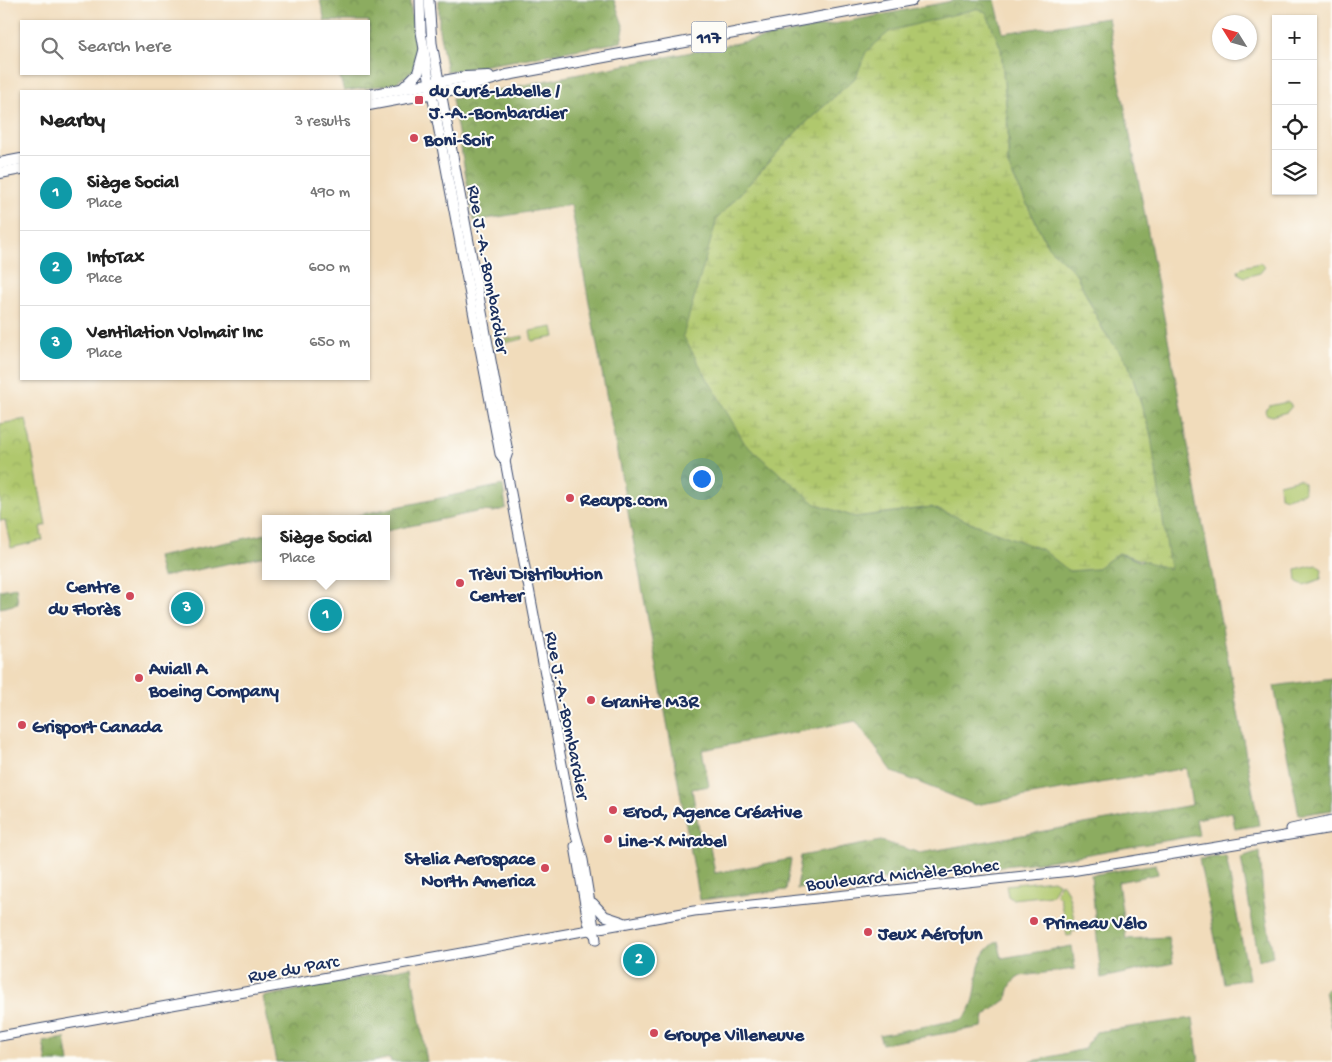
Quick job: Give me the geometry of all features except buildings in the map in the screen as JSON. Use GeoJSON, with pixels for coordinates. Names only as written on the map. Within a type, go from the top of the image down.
{"type":"FeatureCollection","features":[{"type":"Feature","properties":{"kind":"main road","name":"117"},"geometry":{"type":"LineString","coordinates":[[370,105],[436,88],[507,74],[912,0]]}},
{"type":"Feature","properties":{"kind":"main road"},"geometry":{"type":"LineString","coordinates":[[401,90],[418,73],[424,51]]}},
{"type":"Feature","properties":{"kind":"main road","name":"117"},"geometry":{"type":"LineString","coordinates":[[370,95],[401,90],[436,88]]}},
{"type":"Feature","properties":{"kind":"main road"},"geometry":{"type":"LineString","coordinates":[[0,163],[20,159]]}},
{"type":"Feature","properties":{"kind":"main road"},"geometry":{"type":"LineString","coordinates":[[0,173],[20,169]]}},
{"type":"Feature","properties":{"kind":"street"},"geometry":{"type":"LineString","coordinates":[[420,0],[424,51],[436,88]]}},
{"type":"Feature","properties":{"kind":"street"},"geometry":{"type":"LineString","coordinates":[[430,0],[431,37],[436,88]]}},
{"type":"Feature","properties":{"kind":"street","name":"Rue J.-A.-Bombardier"},"geometry":{"type":"LineString","coordinates":[[436,88],[500,454],[505,461],[574,828],[583,860],[591,901],[593,929]]}},
{"type":"Feature","properties":{"kind":"street","name":"Boulevard Michèle-Bohec"},"geometry":{"type":"LineString","coordinates":[[1215,846],[1332,820]]}},
{"type":"Feature","properties":{"kind":"street","name":"Rue J.-A.-Bombardier"},"geometry":{"type":"LineString","coordinates":[[574,828],[576,862],[593,929]]}},
{"type":"Feature","properties":{"kind":"street","name":"Boulevard Michèle-Bohec"},"geometry":{"type":"LineString","coordinates":[[593,929],[694,911],[1070,871],[1332,828]]}},
{"type":"Feature","properties":{"kind":"street"},"geometry":{"type":"LineString","coordinates":[[591,901],[607,917],[628,923]]}},
{"type":"Feature","properties":{"kind":"street","name":"Rue du Parc"},"geometry":{"type":"LineString","coordinates":[[0,1036],[593,929]]}},
{"type":"Feature","properties":{"kind":"green space"},"geometry":{"type":"Polygon","coordinates":[[[320,0],[411,0],[415,45],[413,71],[394,84],[344,90],[339,75],[370,75],[370,20],[325,20],[320,0]]]}},
{"type":"Feature","properties":{"kind":"green space"},"geometry":{"type":"Polygon","coordinates":[[[439,0],[614,0],[624,28],[621,42],[447,72],[439,30],[439,0]]]}},
{"type":"Feature","properties":{"kind":"green space"},"geometry":{"type":"Polygon","coordinates":[[[957,0],[995,0],[1003,33],[1108,18],[1259,825],[1235,829],[1232,812],[1196,819],[1199,835],[1048,861],[797,889],[801,856],[881,841],[920,853],[1192,805],[1186,768],[975,805],[893,772],[856,721],[702,750],[709,786],[692,789],[700,836],[708,835],[715,873],[791,859],[786,890],[700,900],[571,205],[474,221],[452,99],[957,0]],[[1001,49],[856,77],[797,131],[717,219],[816,504],[855,517],[931,507],[1043,550],[1069,571],[1096,569],[1119,553],[1142,562],[1151,436],[1128,363],[1103,330],[1075,272],[1048,247],[1008,166],[1008,128],[1001,49]]]}},
{"type":"Feature","properties":{"kind":"green space"},"geometry":{"type":"Polygon","coordinates":[[[976,9],[986,12],[1001,49],[1008,128],[1008,166],[1048,247],[1075,272],[1103,330],[1128,363],[1151,436],[1170,569],[1119,553],[1096,569],[1069,571],[1043,550],[931,507],[855,517],[816,504],[745,444],[683,336],[717,219],[797,131],[856,77],[866,52],[890,31],[976,9]]]}},
{"type":"Feature","properties":{"kind":"green space"},"geometry":{"type":"Polygon","coordinates":[[[1260,263],[1265,267],[1260,273],[1245,277],[1239,274],[1238,271],[1242,267],[1260,263]]]}},
{"type":"Feature","properties":{"kind":"green space"},"geometry":{"type":"Polygon","coordinates":[[[553,327],[555,337],[532,341],[530,331],[553,327]]]}},
{"type":"Feature","properties":{"kind":"green space"},"geometry":{"type":"Polygon","coordinates":[[[523,336],[523,339],[495,345],[495,341],[523,336]]]}},
{"type":"Feature","properties":{"kind":"green space"},"geometry":{"type":"Polygon","coordinates":[[[1287,402],[1292,406],[1287,412],[1272,416],[1266,414],[1265,410],[1269,406],[1287,402]]]}},
{"type":"Feature","properties":{"kind":"green space"},"geometry":{"type":"Polygon","coordinates":[[[26,419],[46,525],[40,527],[43,540],[11,548],[5,520],[0,521],[0,424],[26,419]]]}},
{"type":"Feature","properties":{"kind":"green space"},"geometry":{"type":"Polygon","coordinates":[[[1299,479],[1304,483],[1304,493],[1286,498],[1280,496],[1279,484],[1299,479]]]}},
{"type":"Feature","properties":{"kind":"green space"},"geometry":{"type":"Polygon","coordinates":[[[503,485],[506,508],[494,512],[481,511],[390,530],[390,515],[358,515],[503,485]]]}},
{"type":"Feature","properties":{"kind":"green space"},"geometry":{"type":"Polygon","coordinates":[[[262,535],[262,557],[162,577],[157,557],[262,535]]]}},
{"type":"Feature","properties":{"kind":"green space"},"geometry":{"type":"Polygon","coordinates":[[[1316,565],[1322,569],[1321,579],[1304,585],[1297,582],[1296,570],[1316,565]]]}},
{"type":"Feature","properties":{"kind":"green space"},"geometry":{"type":"Polygon","coordinates":[[[16,587],[18,604],[0,608],[0,590],[16,587]]]}},
{"type":"Feature","properties":{"kind":"green space"},"geometry":{"type":"Polygon","coordinates":[[[1332,678],[1332,810],[1299,815],[1274,686],[1332,678]]]}},
{"type":"Feature","properties":{"kind":"green space"},"geometry":{"type":"Polygon","coordinates":[[[1260,852],[1263,897],[1273,956],[1259,960],[1241,858],[1260,852]]]}},
{"type":"Feature","properties":{"kind":"green space"},"geometry":{"type":"Polygon","coordinates":[[[1226,856],[1249,979],[1224,983],[1199,859],[1226,856]]]}},
{"type":"Feature","properties":{"kind":"green space"},"geometry":{"type":"Polygon","coordinates":[[[1156,864],[1158,874],[1118,882],[1126,939],[1168,937],[1173,963],[1101,978],[1091,875],[1156,864]]]}},
{"type":"Feature","properties":{"kind":"green space"},"geometry":{"type":"Polygon","coordinates":[[[1053,880],[1058,883],[1052,895],[1012,899],[1008,896],[1006,885],[1053,880]]]}},
{"type":"Feature","properties":{"kind":"green space"},"geometry":{"type":"Polygon","coordinates":[[[1061,883],[1069,897],[1076,931],[1071,932],[1072,935],[1067,936],[1060,898],[1056,894],[1061,883]]]}},
{"type":"Feature","properties":{"kind":"green space"},"geometry":{"type":"Polygon","coordinates":[[[998,941],[1002,958],[1072,946],[1075,969],[1017,978],[1008,992],[1007,999],[984,1016],[982,1027],[882,1044],[879,1035],[963,1019],[974,999],[982,958],[988,949],[998,941]]]}},
{"type":"Feature","properties":{"kind":"green space"},"geometry":{"type":"Polygon","coordinates":[[[411,967],[427,1062],[391,1062],[390,1058],[371,1062],[276,1062],[263,997],[411,967]]]}},
{"type":"Feature","properties":{"kind":"green space"},"geometry":{"type":"Polygon","coordinates":[[[1332,988],[1332,1029],[1325,990],[1332,988]]]}},
{"type":"Feature","properties":{"kind":"green space"},"geometry":{"type":"Polygon","coordinates":[[[1193,1018],[1199,1062],[1029,1062],[1084,1049],[1096,1032],[1193,1018]]]}},
{"type":"Feature","properties":{"kind":"green space"},"geometry":{"type":"Polygon","coordinates":[[[65,1038],[69,1062],[47,1062],[43,1042],[65,1038]]]}},
{"type":"Feature","properties":{"kind":"place","name":"du Curé-Labelle / J.-A.-Bombardier"},"geometry":{"type":"Point","coordinates":[419,100]}},
{"type":"Feature","properties":{"kind":"place","name":"Boni-Soir"},"geometry":{"type":"Point","coordinates":[414,138]}},
{"type":"Feature","properties":{"kind":"place","name":"Recups.com"},"geometry":{"type":"Point","coordinates":[570,498]}},
{"type":"Feature","properties":{"kind":"place","name":"Trèvi Distribution Center"},"geometry":{"type":"Point","coordinates":[460,583]}},
{"type":"Feature","properties":{"kind":"place","name":"Centre du Florès"},"geometry":{"type":"Point","coordinates":[130,596]}},
{"type":"Feature","properties":{"kind":"place","name":"Ventilation Volmair Inc"},"geometry":{"type":"Point","coordinates":[187,608]}},
{"type":"Feature","properties":{"kind":"place","name":"Siège Social"},"geometry":{"type":"Point","coordinates":[326,615]}},
{"type":"Feature","properties":{"kind":"place","name":"Aviall A Boeing Company"},"geometry":{"type":"Point","coordinates":[139,678]}},
{"type":"Feature","properties":{"kind":"place","name":"Granite M3R"},"geometry":{"type":"Point","coordinates":[591,700]}},
{"type":"Feature","properties":{"kind":"place","name":"Grisport Canada"},"geometry":{"type":"Point","coordinates":[22,725]}},
{"type":"Feature","properties":{"kind":"place","name":"Erod, Agence Créative"},"geometry":{"type":"Point","coordinates":[613,810]}},
{"type":"Feature","properties":{"kind":"place","name":"Line-X Mirabel"},"geometry":{"type":"Point","coordinates":[608,839]}},
{"type":"Feature","properties":{"kind":"place","name":"Stelia Aerospace North America"},"geometry":{"type":"Point","coordinates":[545,868]}},
{"type":"Feature","properties":{"kind":"place","name":"Primeau Vélo"},"geometry":{"type":"Point","coordinates":[1034,921]}},
{"type":"Feature","properties":{"kind":"place","name":"Jeux Aérofun"},"geometry":{"type":"Point","coordinates":[868,932]}},
{"type":"Feature","properties":{"kind":"place","name":"InfoTax"},"geometry":{"type":"Point","coordinates":[639,960]}},
{"type":"Feature","properties":{"kind":"place","name":"Groupe Villeneuve"},"geometry":{"type":"Point","coordinates":[654,1033]}}]}
